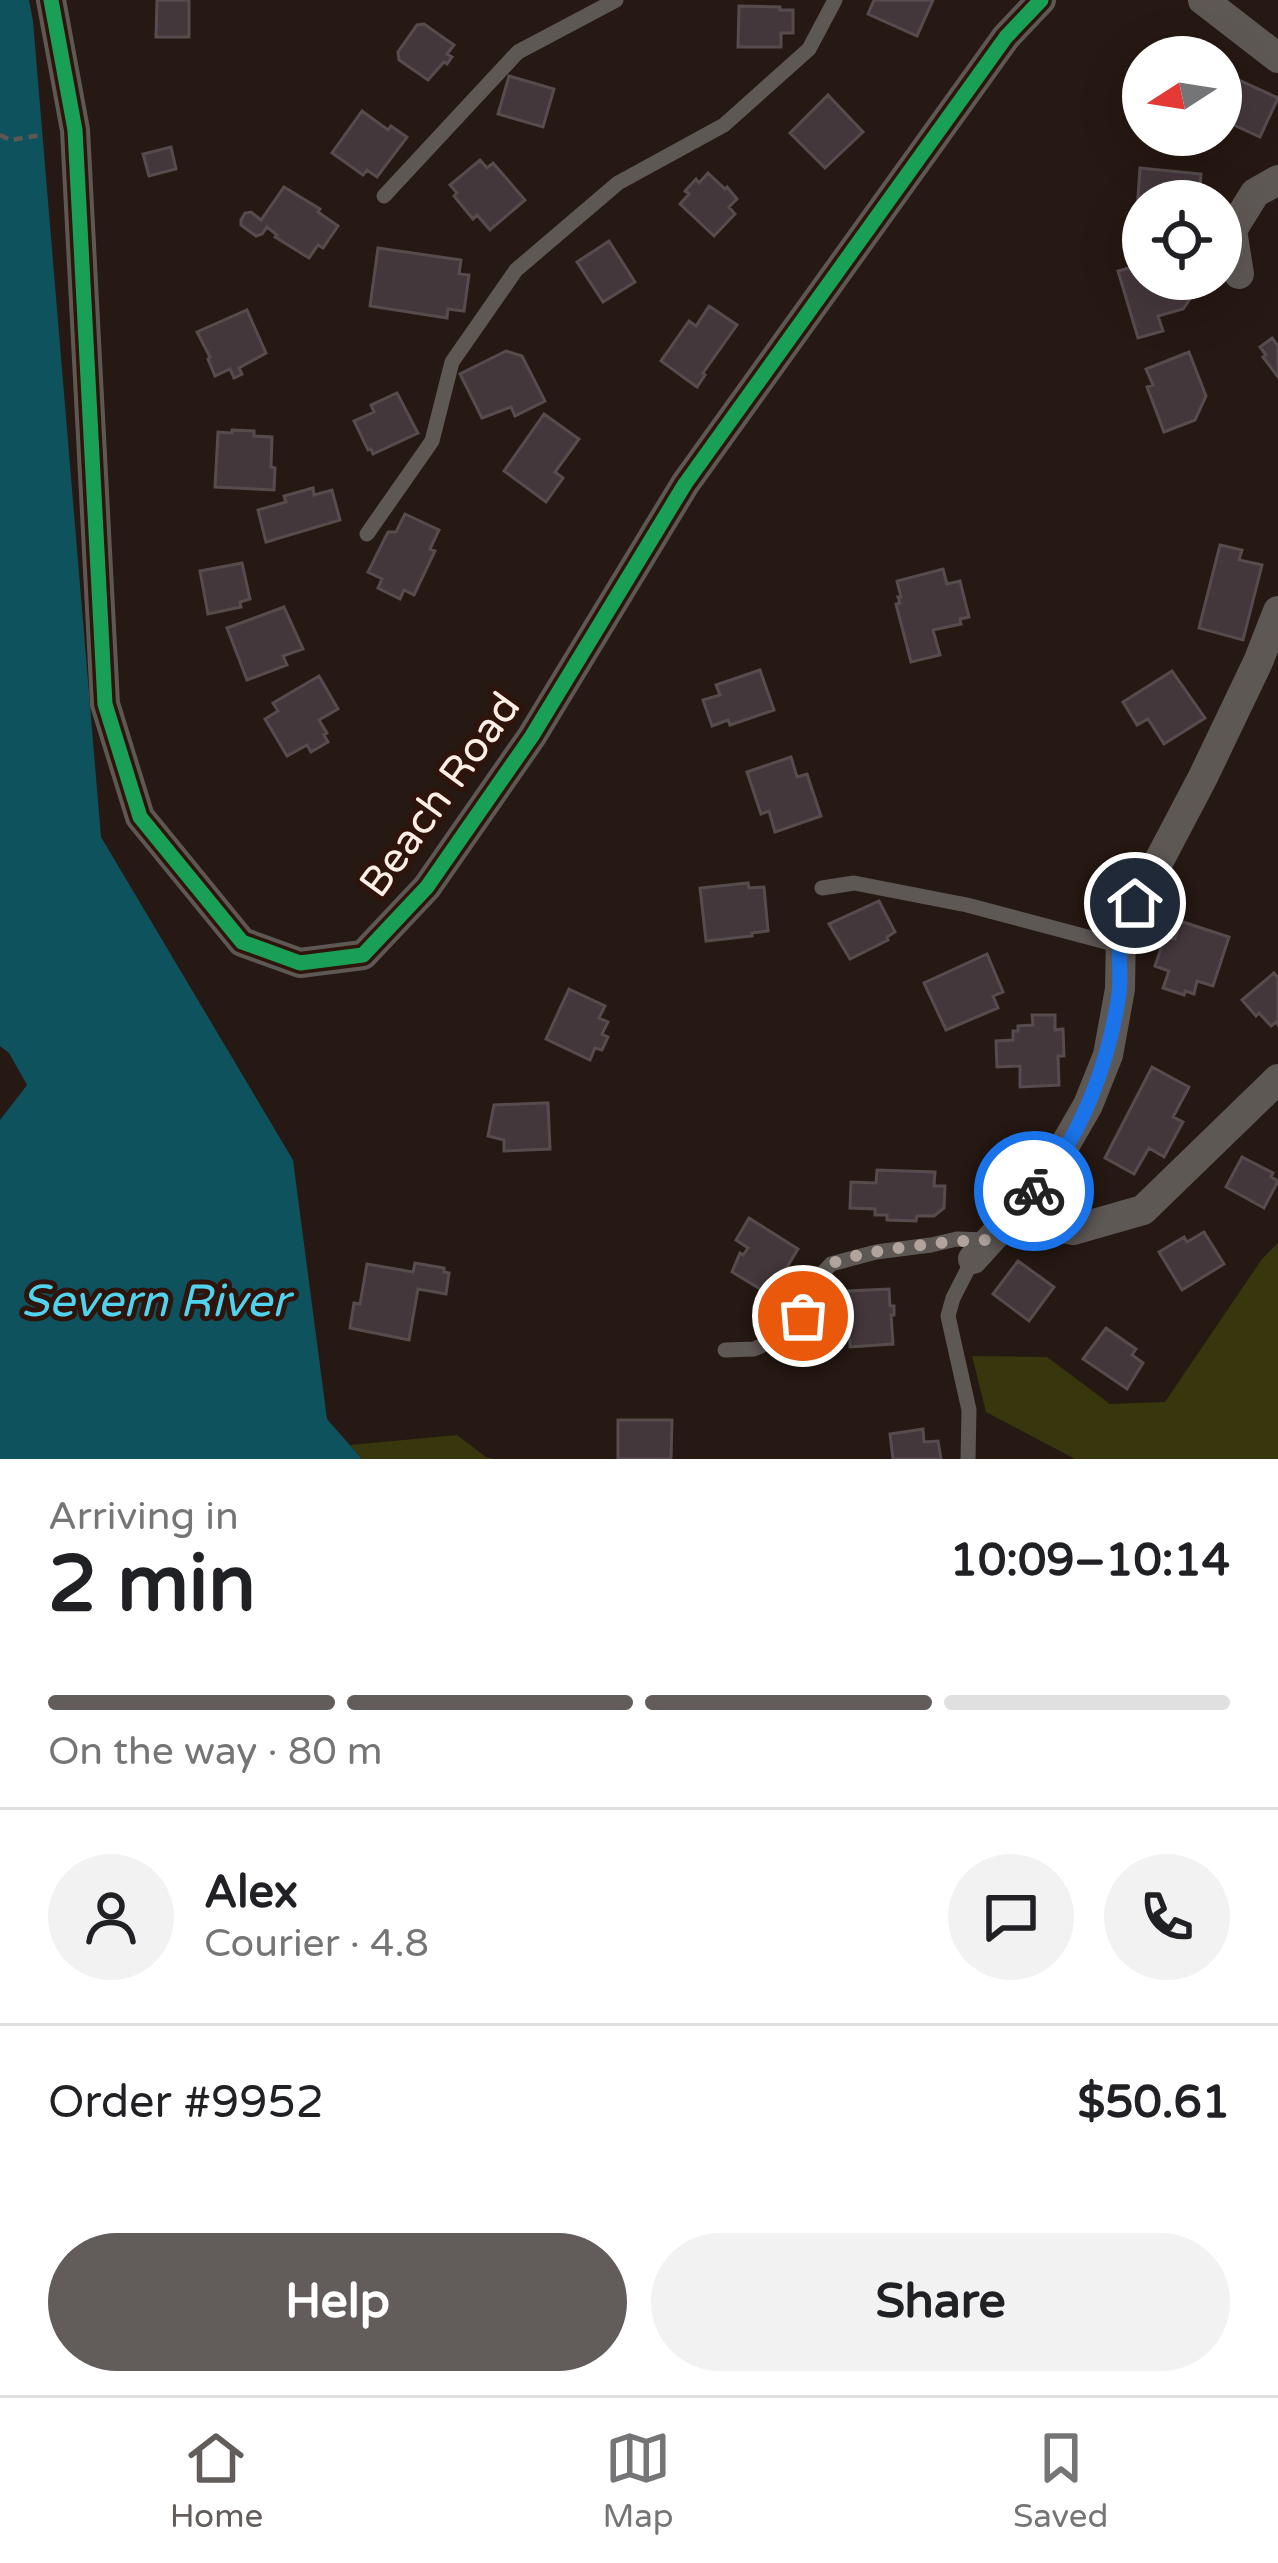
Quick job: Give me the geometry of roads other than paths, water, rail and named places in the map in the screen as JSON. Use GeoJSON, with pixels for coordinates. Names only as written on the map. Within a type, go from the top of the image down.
{"type":"FeatureCollection","features":[{"type":"Feature","properties":{"kind":"street","name":"Beach Road"},"geometry":{"type":"LineString","coordinates":[[51,0],[75,130],[105,704],[140,817],[242,942],[300,963],[362,955],[427,887],[532,736],[685,484],[1006,38],[1041,0]]}},
{"type":"Feature","properties":{"kind":"street"},"geometry":{"type":"LineString","coordinates":[[1203,0],[1278,58]]}},
{"type":"Feature","properties":{"kind":"street"},"geometry":{"type":"LineString","coordinates":[[1242,214],[1255,193],[1278,180]]}},
{"type":"Feature","properties":{"kind":"street"},"geometry":{"type":"LineString","coordinates":[[991,1239],[1048,1176],[1088,1105],[1108,1055],[1120,989],[1121,933],[1203,777],[1278,611]]}},
{"type":"Feature","properties":{"kind":"street"},"geometry":{"type":"LineString","coordinates":[[991,1239],[1073,1230],[1143,1210],[1278,1079]]}},
{"type":"Feature","properties":{"kind":"lane"},"geometry":{"type":"LineString","coordinates":[[384,196],[518,52],[616,0]]}},
{"type":"Feature","properties":{"kind":"lane"},"geometry":{"type":"LineString","coordinates":[[367,534],[432,441],[452,362],[516,270],[618,182],[724,125],[809,50],[835,0]]}},
{"type":"Feature","properties":{"kind":"lane"},"geometry":{"type":"LineString","coordinates":[[822,888],[854,883],[968,905],[1121,946]]}},
{"type":"Feature","properties":{"kind":"lane"},"geometry":{"type":"LineString","coordinates":[[725,1349],[754,1349],[787,1334],[803,1316],[817,1279],[831,1264],[957,1239],[991,1239]]}},
{"type":"Feature","properties":{"kind":"lane"},"geometry":{"type":"LineString","coordinates":[[968,1459],[969,1410],[948,1316],[952,1298],[991,1239]]}},
{"type":"Feature","properties":{"kind":"water","name":"Severn River"},"geometry":{"type":"Polygon","coordinates":[[[0,0],[29,0],[33,21],[101,837],[293,1160],[327,1419],[362,1459],[0,1459],[0,1120],[27,1085],[0,1046],[0,0]]]}}]}
